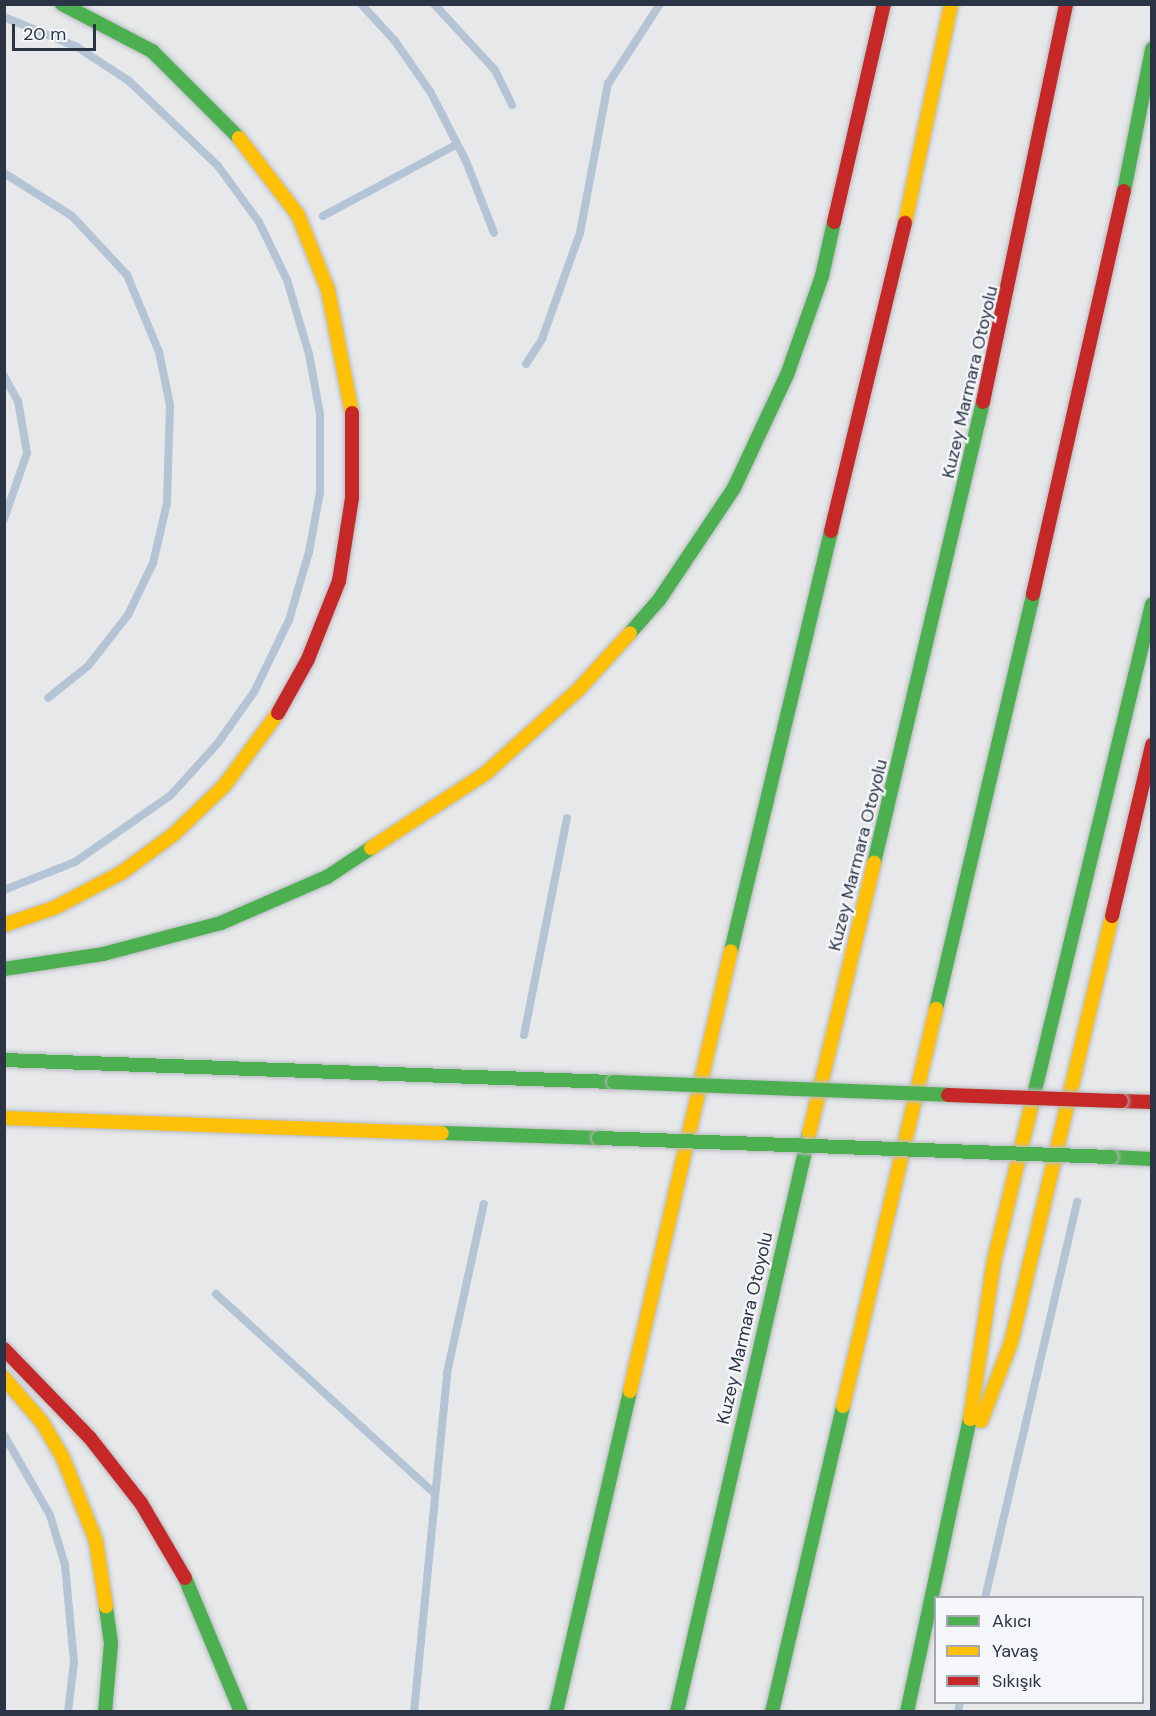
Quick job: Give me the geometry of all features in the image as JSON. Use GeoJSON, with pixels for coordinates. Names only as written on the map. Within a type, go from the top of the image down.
{"type":"FeatureCollection","features":[{"type":"Feature","properties":{"kind":"highway"},"geometry":{"type":"LineString","coordinates":[[4,925],[54,908],[122,873],[173,835],[224,786],[270,727],[308,660],[339,581],[352,498],[354,429],[344,355],[328,290],[298,215],[262,164],[191,86],[152,51],[62,4]]}},
{"type":"Feature","properties":{"kind":"highway"},"geometry":{"type":"LineString","coordinates":[[4,969],[103,954],[221,923],[327,877],[428,815],[486,773],[578,690],[659,600],[709,526],[734,488],[787,375],[822,276],[884,4]]}},
{"type":"Feature","properties":{"kind":"highway"},"geometry":{"type":"LineString","coordinates":[[556,1712],[605,1508],[667,1216],[882,322],[951,4]]}},
{"type":"Feature","properties":{"kind":"highway","name":"Kuzey Marmara Otoyolu"},"geometry":{"type":"LineString","coordinates":[[677,1712],[788,1219],[968,476],[1066,4]]}},
{"type":"Feature","properties":{"kind":"highway"},"geometry":{"type":"LineString","coordinates":[[772,1712],[1101,303],[1152,49]]}},
{"type":"Feature","properties":{"kind":"highway"},"geometry":{"type":"LineString","coordinates":[[907,1712],[962,1473],[994,1261],[1152,604]]}},
{"type":"Feature","properties":{"kind":"highway"},"geometry":{"type":"LineString","coordinates":[[962,1473],[1011,1343],[1152,745]]}},
{"type":"Feature","properties":{"kind":"highway"},"geometry":{"type":"LineString","coordinates":[[4,1060],[1152,1102]]}},
{"type":"Feature","properties":{"kind":"highway"},"geometry":{"type":"LineString","coordinates":[[4,1118],[1152,1159]]}},
{"type":"Feature","properties":{"kind":"highway"},"geometry":{"type":"LineString","coordinates":[[4,1349],[90,1438],[141,1503],[198,1600],[241,1712]]}},
{"type":"Feature","properties":{"kind":"highway"},"geometry":{"type":"LineString","coordinates":[[4,1378],[42,1422],[63,1458],[96,1541],[111,1643],[105,1712]]}},
{"type":"Feature","properties":{"kind":"waterway"},"geometry":{"type":"LineString","coordinates":[[361,4],[395,41],[431,93],[466,161],[494,233]]}},
{"type":"Feature","properties":{"kind":"waterway"},"geometry":{"type":"LineString","coordinates":[[434,4],[495,70],[512,105]]}},
{"type":"Feature","properties":{"kind":"waterway"},"geometry":{"type":"LineString","coordinates":[[526,364],[542,339],[580,233],[608,84],[660,4]]}},
{"type":"Feature","properties":{"kind":"waterway"},"geometry":{"type":"LineString","coordinates":[[4,17],[77,47],[129,81],[218,166],[259,222],[287,280],[309,354],[320,414],[320,492],[309,552],[289,620],[254,692],[218,743],[171,795],[75,862],[4,890]]}},
{"type":"Feature","properties":{"kind":"waterway"},"geometry":{"type":"LineString","coordinates":[[323,216],[457,144]]}},
{"type":"Feature","properties":{"kind":"waterway"},"geometry":{"type":"LineString","coordinates":[[4,173],[72,216],[127,275],[159,352],[170,405],[167,503],[153,563],[128,615],[88,666],[48,698]]}},
{"type":"Feature","properties":{"kind":"waterway"},"geometry":{"type":"LineString","coordinates":[[4,376],[18,401],[27,453],[4,519]]}},
{"type":"Feature","properties":{"kind":"waterway"},"geometry":{"type":"LineString","coordinates":[[524,1035],[567,818]]}},
{"type":"Feature","properties":{"kind":"waterway"},"geometry":{"type":"LineString","coordinates":[[985,1596],[1077,1202]]}},
{"type":"Feature","properties":{"kind":"waterway"},"geometry":{"type":"LineString","coordinates":[[414,1712],[447,1373],[484,1204]]}},
{"type":"Feature","properties":{"kind":"waterway"},"geometry":{"type":"LineString","coordinates":[[216,1294],[434,1493]]}},
{"type":"Feature","properties":{"kind":"waterway"},"geometry":{"type":"LineString","coordinates":[[4,1435],[50,1515],[65,1565],[74,1662],[68,1712]]}},
{"type":"Feature","properties":{"kind":"waterway"},"geometry":{"type":"LineString","coordinates":[[958,1712],[960,1704]]}},
{"type":"Feature","properties":{"kind":"traffic: fast"},"geometry":{"type":"LineString","coordinates":[[62,4],[152,51],[239,138]]}},
{"type":"Feature","properties":{"kind":"traffic: fast"},"geometry":{"type":"LineString","coordinates":[[1124,191],[1152,49]]}},
{"type":"Feature","properties":{"kind":"traffic: fast"},"geometry":{"type":"LineString","coordinates":[[630,633],[659,600],[734,488],[787,375],[822,276],[834,222]]}},
{"type":"Feature","properties":{"kind":"traffic: fast"},"geometry":{"type":"LineString","coordinates":[[874,863],[983,402]]}},
{"type":"Feature","properties":{"kind":"traffic: fast"},"geometry":{"type":"LineString","coordinates":[[731,951],[831,531]]}},
{"type":"Feature","properties":{"kind":"traffic: fast"},"geometry":{"type":"LineString","coordinates":[[936,1009],[1033,594]]}},
{"type":"Feature","properties":{"kind":"traffic: fast"},"geometry":{"type":"LineString","coordinates":[[1031,1107],[1152,604]]}},
{"type":"Feature","properties":{"kind":"traffic: fast"},"geometry":{"type":"LineString","coordinates":[[4,969],[103,954],[221,923],[327,877],[371,848]]}},
{"type":"Feature","properties":{"kind":"traffic: fast"},"geometry":{"type":"LineString","coordinates":[[4,1060],[614,1082]]}},
{"type":"Feature","properties":{"kind":"traffic: fast"},"geometry":{"type":"LineString","coordinates":[[614,1082],[948,1095]]}},
{"type":"Feature","properties":{"kind":"traffic: fast"},"geometry":{"type":"LineString","coordinates":[[442,1133],[599,1138]]}},
{"type":"Feature","properties":{"kind":"traffic: fast"},"geometry":{"type":"LineString","coordinates":[[677,1712],[809,1134]]}},
{"type":"Feature","properties":{"kind":"traffic: fast"},"geometry":{"type":"LineString","coordinates":[[599,1138],[1111,1157]]}},
{"type":"Feature","properties":{"kind":"traffic: fast"},"geometry":{"type":"LineString","coordinates":[[1111,1157],[1152,1159]]}},
{"type":"Feature","properties":{"kind":"traffic: fast"},"geometry":{"type":"LineString","coordinates":[[556,1712],[630,1391]]}},
{"type":"Feature","properties":{"kind":"traffic: fast"},"geometry":{"type":"LineString","coordinates":[[772,1712],[843,1406]]}},
{"type":"Feature","properties":{"kind":"traffic: fast"},"geometry":{"type":"LineString","coordinates":[[907,1712],[970,1419]]}},
{"type":"Feature","properties":{"kind":"traffic: fast"},"geometry":{"type":"LineString","coordinates":[[185,1578],[241,1712]]}},
{"type":"Feature","properties":{"kind":"traffic: fast"},"geometry":{"type":"LineString","coordinates":[[105,1712],[111,1643],[106,1606]]}},
{"type":"Feature","properties":{"kind":"traffic: slow"},"geometry":{"type":"LineString","coordinates":[[905,223],[951,4]]}},
{"type":"Feature","properties":{"kind":"traffic: slow"},"geometry":{"type":"LineString","coordinates":[[239,138],[298,215],[328,290],[352,413]]}},
{"type":"Feature","properties":{"kind":"traffic: slow"},"geometry":{"type":"LineString","coordinates":[[371,848],[486,773],[578,690],[630,633]]}},
{"type":"Feature","properties":{"kind":"traffic: slow"},"geometry":{"type":"LineString","coordinates":[[4,925],[54,908],[121,873],[173,835],[224,786],[278,713]]}},
{"type":"Feature","properties":{"kind":"traffic: slow"},"geometry":{"type":"LineString","coordinates":[[809,1134],[874,863]]}},
{"type":"Feature","properties":{"kind":"traffic: slow"},"geometry":{"type":"LineString","coordinates":[[981,1421],[1011,1343],[1112,916]]}},
{"type":"Feature","properties":{"kind":"traffic: slow"},"geometry":{"type":"LineString","coordinates":[[630,1391],[731,951]]}},
{"type":"Feature","properties":{"kind":"traffic: slow"},"geometry":{"type":"LineString","coordinates":[[843,1406],[936,1009]]}},
{"type":"Feature","properties":{"kind":"traffic: slow"},"geometry":{"type":"LineString","coordinates":[[970,1419],[994,1261],[1031,1107]]}},
{"type":"Feature","properties":{"kind":"traffic: slow"},"geometry":{"type":"LineString","coordinates":[[4,1118],[442,1133]]}},
{"type":"Feature","properties":{"kind":"traffic: slow"},"geometry":{"type":"LineString","coordinates":[[4,1378],[42,1422],[63,1458],[96,1541],[106,1606]]}},
{"type":"Feature","properties":{"kind":"traffic: jam"},"geometry":{"type":"LineString","coordinates":[[834,222],[884,4]]}},
{"type":"Feature","properties":{"kind":"traffic: jam"},"geometry":{"type":"LineString","coordinates":[[983,402],[1066,4]]}},
{"type":"Feature","properties":{"kind":"traffic: jam"},"geometry":{"type":"LineString","coordinates":[[1033,594],[1124,191]]}},
{"type":"Feature","properties":{"kind":"traffic: jam"},"geometry":{"type":"LineString","coordinates":[[831,531],[905,223]]}},
{"type":"Feature","properties":{"kind":"traffic: jam"},"geometry":{"type":"LineString","coordinates":[[278,713],[308,659],[339,581],[352,498],[352,413]]}},
{"type":"Feature","properties":{"kind":"traffic: jam"},"geometry":{"type":"LineString","coordinates":[[1112,916],[1152,745]]}},
{"type":"Feature","properties":{"kind":"traffic: jam"},"geometry":{"type":"LineString","coordinates":[[948,1095],[1121,1101]]}},
{"type":"Feature","properties":{"kind":"traffic: jam"},"geometry":{"type":"LineString","coordinates":[[1121,1101],[1152,1102]]}},
{"type":"Feature","properties":{"kind":"traffic: jam"},"geometry":{"type":"LineString","coordinates":[[4,1349],[90,1438],[141,1503],[185,1578]]}}]}
